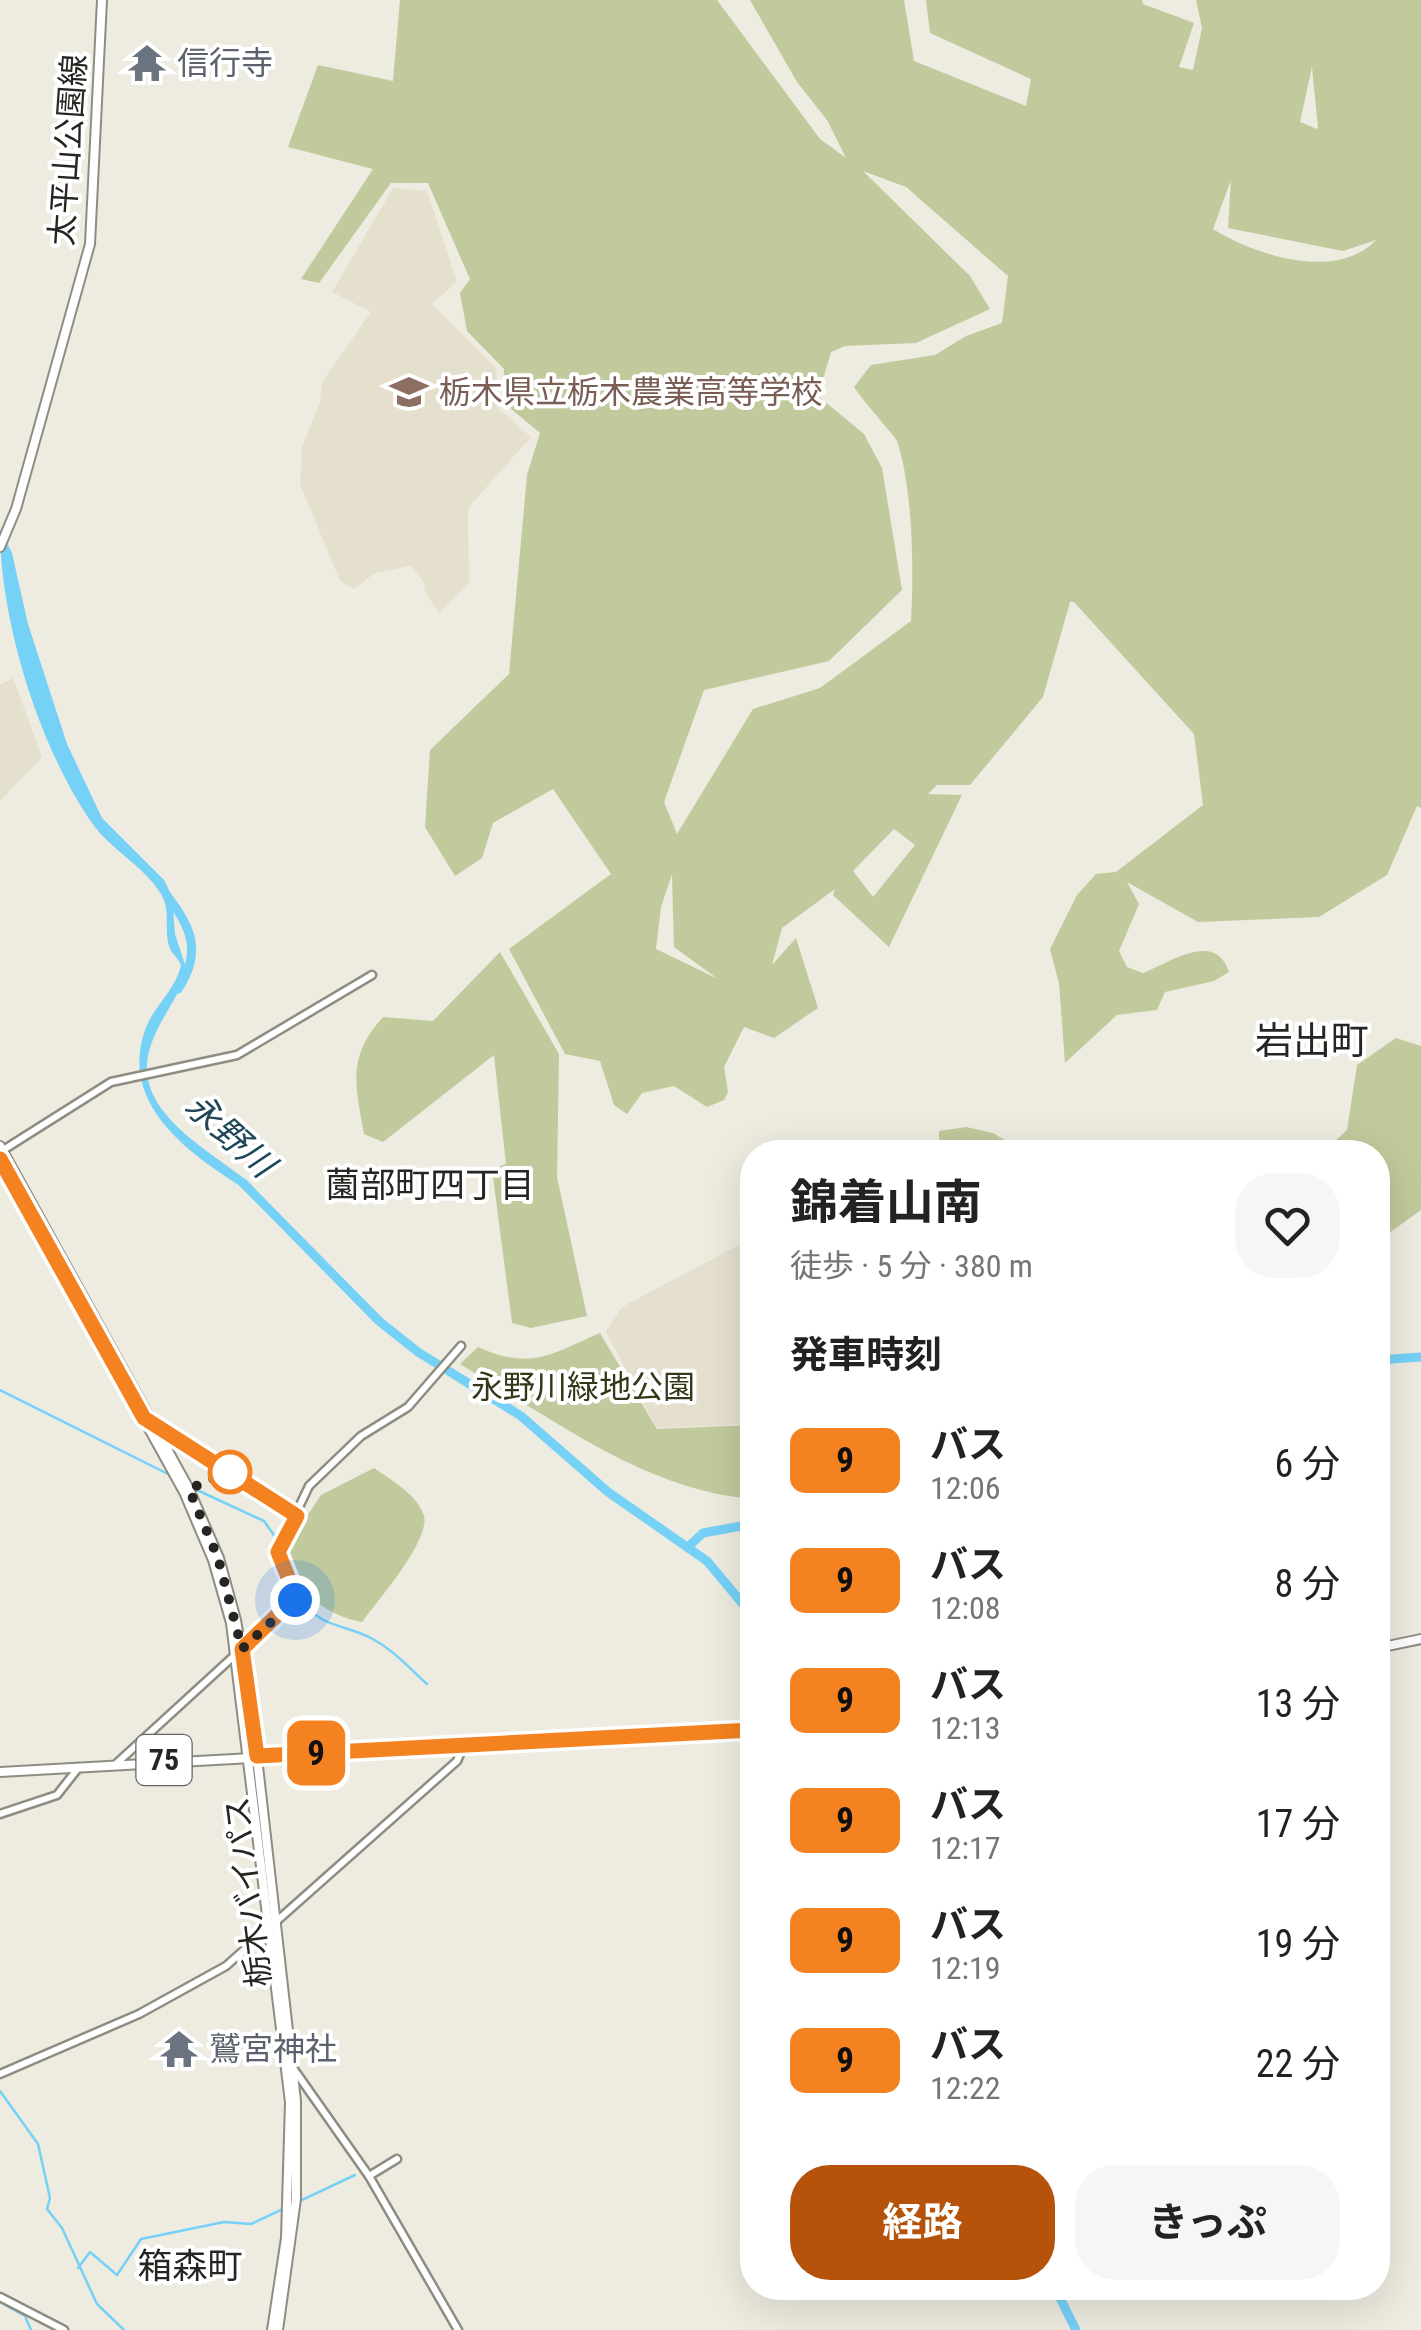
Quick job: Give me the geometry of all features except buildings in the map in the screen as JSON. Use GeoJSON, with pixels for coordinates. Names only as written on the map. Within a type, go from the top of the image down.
{"type":"FeatureCollection","features":[{"type":"Feature","properties":{"kind":"main road","name":"太平山公園線"},"geometry":{"type":"LineString","coordinates":[[0,546],[8,531],[90,244],[102,0]]}},
{"type":"Feature","properties":{"kind":"main road","name":"栃木バイパス"},"geometry":{"type":"LineString","coordinates":[[1,1152],[184,1492],[213,1560],[239,1652],[294,2068],[296,2199],[275,2330]]}},
{"type":"Feature","properties":{"kind":"main road"},"geometry":{"type":"LineString","coordinates":[[1390,1645],[1421,1639]]}},
{"type":"Feature","properties":{"kind":"main road","name":"75"},"geometry":{"type":"LineString","coordinates":[[0,1772],[740,1731]]}},
{"type":"Feature","properties":{"kind":"main road","name":"栃木バイパス"},"geometry":{"type":"LineString","coordinates":[[273,1920],[287,2059],[291,2171],[275,2330]]}},
{"type":"Feature","properties":{"kind":"street"},"geometry":{"type":"LineString","coordinates":[[1,1152],[83,1097],[131,1075],[237,1055],[372,975]]}},
{"type":"Feature","properties":{"kind":"street"},"geometry":{"type":"LineString","coordinates":[[118,1763],[296,1597],[278,1552],[305,1491],[360,1436],[402,1411],[462,1346]]}},
{"type":"Feature","properties":{"kind":"street"},"geometry":{"type":"LineString","coordinates":[[0,2074],[164,2000],[226,1966],[273,1920],[458,1761],[464,1746]]}},
{"type":"Feature","properties":{"kind":"street"},"geometry":{"type":"LineString","coordinates":[[0,1814],[57,1795],[79,1766]]}},
{"type":"Feature","properties":{"kind":"street"},"geometry":{"type":"LineString","coordinates":[[287,2059],[369,2176],[458,2330]]}},
{"type":"Feature","properties":{"kind":"street"},"geometry":{"type":"LineString","coordinates":[[369,2176],[396,2159]]}},
{"type":"Feature","properties":{"kind":"street"},"geometry":{"type":"LineString","coordinates":[[0,2296],[64,2330]]}},
{"type":"Feature","properties":{"kind":"shaded area","name":"栃木県立栃木農業高等学校"},"geometry":{"type":"Polygon","coordinates":[[[393,188],[427,191],[457,282],[432,304],[496,368],[499,409],[531,437],[468,508],[469,583],[439,613],[425,592],[424,582],[410,566],[375,573],[354,589],[340,581],[300,484],[302,448],[320,402],[322,382],[371,312],[332,292],[393,188]]]}},
{"type":"Feature","properties":{"kind":"shaded area"},"geometry":{"type":"Polygon","coordinates":[[[13,678],[42,757],[0,801],[0,685],[13,678]]]}},
{"type":"Feature","properties":{"kind":"shaded area"},"geometry":{"type":"Polygon","coordinates":[[[740,1244],[740,1425],[657,1428],[606,1332],[622,1307],[740,1244]]]}},
{"type":"Feature","properties":{"kind":"green space"},"geometry":{"type":"Polygon","coordinates":[[[400,0],[717,0],[820,139],[846,158],[827,120],[797,82],[750,0],[904,0],[914,61],[1026,106],[1031,79],[930,33],[926,0],[1142,0],[1143,4],[1194,23],[1179,67],[1193,70],[1202,28],[1196,0],[1421,0],[1421,808],[1417,806],[1387,875],[1319,917],[1198,922],[1127,882],[1139,904],[1119,951],[1127,967],[1143,973],[1202,951],[1222,959],[1229,972],[1214,981],[1165,992],[1157,1010],[1117,1015],[1065,1063],[1059,983],[1050,949],[1077,895],[1096,874],[1116,872],[1203,805],[1194,734],[1070,602],[1043,697],[970,785],[937,785],[928,794],[962,795],[889,947],[833,895],[835,889],[782,928],[772,965],[796,938],[818,1008],[774,1038],[744,1027],[724,1067],[728,1092],[724,1100],[707,1107],[674,1086],[642,1093],[627,1114],[614,1105],[600,1061],[565,1054],[509,949],[611,874],[553,789],[493,823],[482,858],[455,876],[425,827],[430,750],[509,674],[527,475],[540,433],[503,402],[504,369],[467,331],[460,293],[470,279],[428,183],[391,183],[319,283],[301,279],[373,169],[288,147],[318,65],[393,81],[400,0]],[[1312,67],[1300,122],[1318,128],[1312,67]],[[863,171],[970,276],[990,309],[916,343],[845,346],[831,352],[818,396],[864,434],[882,468],[902,590],[829,661],[704,690],[664,802],[677,834],[753,709],[820,688],[911,621],[911,530],[902,460],[897,441],[854,387],[871,365],[935,355],[966,336],[1002,323],[1008,276],[906,187],[863,171]],[[1231,180],[1213,229],[1272,255],[1318,262],[1359,253],[1376,240],[1343,251],[1228,228],[1231,180]],[[894,829],[853,871],[873,897],[915,845],[894,829]],[[672,874],[661,907],[656,949],[718,979],[674,947],[672,874]]]}},
{"type":"Feature","properties":{"kind":"green space"},"geometry":{"type":"Polygon","coordinates":[[[500,952],[559,1054],[557,1177],[587,1316],[531,1328],[512,1323],[492,1169],[506,1164],[494,1055],[383,1142],[364,1134],[357,1086],[359,1058],[371,1031],[383,1017],[433,1021],[500,952]]]}},
{"type":"Feature","properties":{"kind":"green space"},"geometry":{"type":"Polygon","coordinates":[[[1396,1038],[1421,1046],[1421,1210],[1390,1232],[1390,1140],[1336,1140],[1347,1130],[1357,1065],[1396,1038]]]}},
{"type":"Feature","properties":{"kind":"green space"},"geometry":{"type":"Polygon","coordinates":[[[966,1127],[1005,1140],[939,1140],[939,1131],[966,1127]]]}},
{"type":"Feature","properties":{"kind":"green space","name":"永野川緑地公園"},"geometry":{"type":"Polygon","coordinates":[[[600,1333],[657,1429],[740,1426],[740,1497],[674,1482],[636,1467],[460,1364],[478,1347],[513,1358],[554,1353],[600,1333]]]}},
{"type":"Feature","properties":{"kind":"green space"},"geometry":{"type":"Polygon","coordinates":[[[374,1468],[416,1501],[424,1516],[424,1527],[411,1555],[362,1622],[335,1613],[312,1598],[295,1577],[284,1551],[321,1495],[374,1468]]]}},
{"type":"Feature","properties":{"kind":"water"},"geometry":{"type":"Polygon","coordinates":[[[0,529],[12,553],[28,624],[67,744],[102,818],[164,880],[172,896],[175,934],[187,971],[152,1042],[147,1067],[151,1089],[177,1126],[252,1185],[248,1191],[185,1146],[152,1107],[143,1085],[139,1060],[144,1033],[181,965],[169,946],[166,906],[146,875],[92,823],[55,758],[15,642],[0,529]]]}},
{"type":"Feature","properties":{"kind":"waterway","name":"永野川"},"geometry":{"type":"LineString","coordinates":[[167,896],[183,919],[191,941],[190,964],[178,989]]}},
{"type":"Feature","properties":{"kind":"waterway","name":"永野川"},"geometry":{"type":"LineString","coordinates":[[243,1183],[379,1321],[418,1352],[521,1416],[608,1492],[707,1561],[740,1601]]}},
{"type":"Feature","properties":{"kind":"waterway","name":"永野川"},"geometry":{"type":"LineString","coordinates":[[1390,1359],[1421,1357]]}},
{"type":"Feature","properties":{"kind":"waterway"},"geometry":{"type":"LineString","coordinates":[[0,1390],[170,1475]]}},
{"type":"Feature","properties":{"kind":"waterway"},"geometry":{"type":"LineString","coordinates":[[197,1490],[264,1521],[276,1538],[275,1568]]}},
{"type":"Feature","properties":{"kind":"waterway","name":"永野川"},"geometry":{"type":"LineString","coordinates":[[688,1547],[703,1533],[740,1526]]}},
{"type":"Feature","properties":{"kind":"waterway"},"geometry":{"type":"LineString","coordinates":[[301,1601],[326,1621],[379,1643],[427,1684]]}},
{"type":"Feature","properties":{"kind":"waterway"},"geometry":{"type":"LineString","coordinates":[[0,2091],[38,2144],[50,2198],[47,2209],[62,2228],[97,2304],[124,2330]]}},
{"type":"Feature","properties":{"kind":"waterway"},"geometry":{"type":"LineString","coordinates":[[78,2268],[90,2252],[117,2275],[141,2239],[224,2222],[251,2224],[355,2175]]}},
{"type":"Feature","properties":{"kind":"waterway"},"geometry":{"type":"LineString","coordinates":[[1061,2300],[1076,2330]]}},
{"type":"Feature","properties":{"kind":"waterway"},"geometry":{"type":"LineString","coordinates":[[0,2302],[25,2316],[31,2330]]}},
{"type":"Feature","properties":{"kind":"bus line","name":"9"},"geometry":{"type":"LineString","coordinates":[[0,1159],[144,1418],[297,1516],[278,1546],[284,1576],[296,1597],[242,1649],[257,1756],[740,1731]]}},
{"type":"Feature","properties":{"kind":"place","name":"信行寺"},"geometry":{"type":"Point","coordinates":[147,63]}},
{"type":"Feature","properties":{"kind":"place","name":"栃木県立栃木農業高等学校"},"geometry":{"type":"Point","coordinates":[409,392]}},
{"type":"Feature","properties":{"kind":"place","name":"鷲宮神社"},"geometry":{"type":"Point","coordinates":[179,2049]}},
{"type":"Feature","properties":{"kind":"district","name":"岩出町"},"geometry":{"type":"Point","coordinates":[1312,1041]}},
{"type":"Feature","properties":{"kind":"district","name":"薗部町四丁目"},"geometry":{"type":"Point","coordinates":[430,1185]}},
{"type":"Feature","properties":{"kind":"district","name":"箱森町"},"geometry":{"type":"Point","coordinates":[190,2266]}},
{"type":"Feature","properties":{"kind":"route"},"geometry":{"type":"LineString","coordinates":[[230,1472],[189,1489],[218,1558],[242,1649],[295,1600]]}}]}
